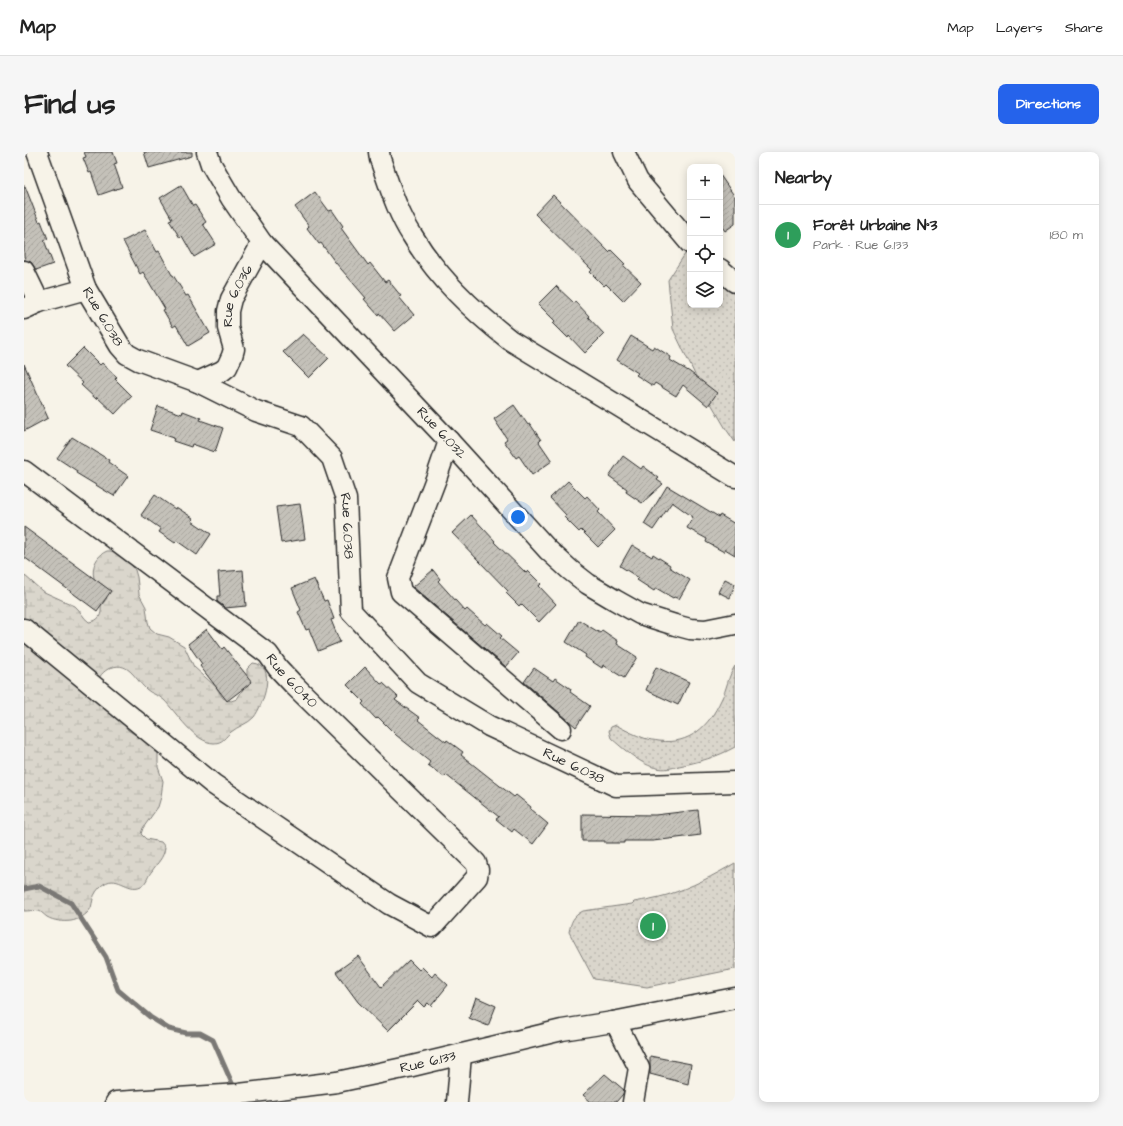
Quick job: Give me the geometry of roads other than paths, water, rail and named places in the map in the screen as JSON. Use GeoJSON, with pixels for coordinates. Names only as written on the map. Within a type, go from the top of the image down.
{"type":"FeatureCollection","features":[{"type":"Feature","properties":{"kind":"street","name":"Rue 6.038"},"geometry":{"type":"LineString","coordinates":[[37,152],[86,289],[120,346],[128,354],[138,360],[198,382],[256,411],[301,426],[332,458],[346,499],[351,611],[418,683],[489,726],[616,786],[735,782]]}},
{"type":"Feature","properties":{"kind":"street","name":"Rue 6.032"},"geometry":{"type":"LineString","coordinates":[[207,152],[211,164],[223,184],[262,243],[449,441],[548,550],[570,570],[588,584],[640,614],[690,629],[705,630],[735,624]]}},
{"type":"Feature","properties":{"kind":"street"},"geometry":{"type":"LineString","coordinates":[[379,152],[394,198],[411,234],[434,268],[484,320],[510,340],[735,476]]}},
{"type":"Feature","properties":{"kind":"street"},"geometry":{"type":"LineString","coordinates":[[624,152],[638,181],[687,239]]}},
{"type":"Feature","properties":{"kind":"street","name":"Rue 6.036"},"geometry":{"type":"LineString","coordinates":[[198,382],[222,371],[227,367],[234,349],[228,328],[228,311],[231,299],[262,243]]}},
{"type":"Feature","properties":{"kind":"street"},"geometry":{"type":"LineString","coordinates":[[24,271],[32,305],[86,289]]}},
{"type":"Feature","properties":{"kind":"street"},"geometry":{"type":"LineString","coordinates":[[723,272],[735,282]]}},
{"type":"Feature","properties":{"kind":"street"},"geometry":{"type":"LineString","coordinates":[[449,441],[398,578],[402,592],[561,729]]}},
{"type":"Feature","properties":{"kind":"street","name":"Rue 6.040"},"geometry":{"type":"LineString","coordinates":[[24,471],[268,654],[278,668],[294,685],[476,863],[478,870],[477,877],[432,927],[390,904],[337,870],[213,784],[24,629]]}},
{"type":"Feature","properties":{"kind":"street","name":"Rue 6.133"},"geometry":{"type":"LineString","coordinates":[[116,1102],[238,1098],[337,1082],[461,1055],[562,1030],[613,1022],[735,998]]}},
{"type":"Feature","properties":{"kind":"street"},"geometry":{"type":"LineString","coordinates":[[613,1022],[618,1027],[639,1068],[634,1102]]}},
{"type":"Feature","properties":{"kind":"street"},"geometry":{"type":"LineString","coordinates":[[457,1102],[461,1055]]}},
{"type":"Feature","properties":{"kind":"waterway"},"geometry":{"type":"LineString","coordinates":[[24,889],[39,886],[71,903],[106,957],[118,990],[150,1017],[169,1029],[186,1033],[200,1033],[213,1040],[235,1090]]}},
{"type":"Feature","properties":{"kind":"place","name":"Forêt Urbaine N°3"},"geometry":{"type":"Point","coordinates":[653,926]}}]}
